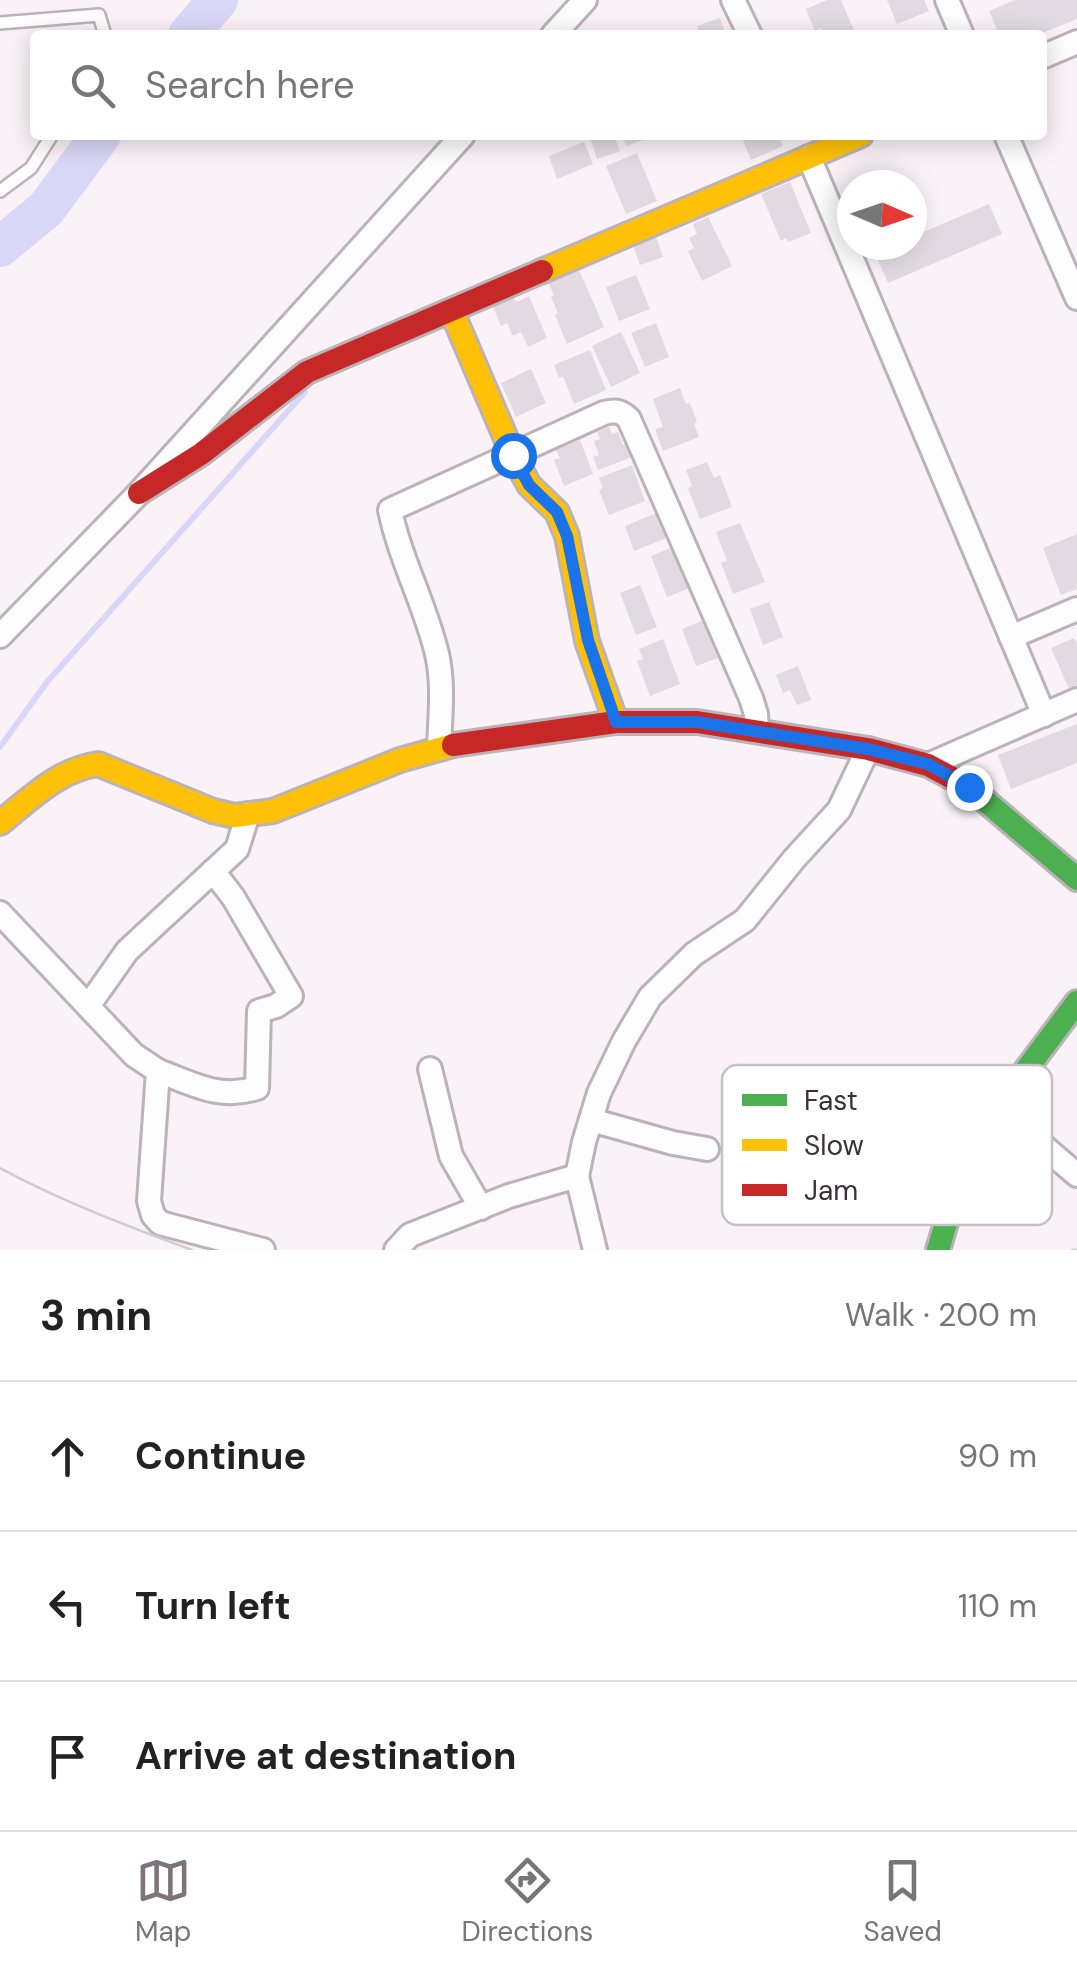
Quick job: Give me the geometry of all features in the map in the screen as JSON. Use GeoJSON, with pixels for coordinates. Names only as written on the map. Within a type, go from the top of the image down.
{"type":"FeatureCollection","features":[{"type":"Feature","properties":{"kind":"street"},"geometry":{"type":"LineString","coordinates":[[558,30],[585,0]]}},
{"type":"Feature","properties":{"kind":"street"},"geometry":{"type":"LineString","coordinates":[[733,0],[748,30]]}},
{"type":"Feature","properties":{"kind":"street"},"geometry":{"type":"LineString","coordinates":[[947,0],[960,30]]}},
{"type":"Feature","properties":{"kind":"street"},"geometry":{"type":"LineString","coordinates":[[1047,55],[1077,42]]}},
{"type":"Feature","properties":{"kind":"street"},"geometry":{"type":"LineString","coordinates":[[0,636],[139,493],[458,140]]}},
{"type":"Feature","properties":{"kind":"street"},"geometry":{"type":"LineString","coordinates":[[139,493],[202,454],[307,372],[452,312],[804,147],[837,140]]}},
{"type":"Feature","properties":{"kind":"street"},"geometry":{"type":"LineString","coordinates":[[1008,140],[1077,298]]}},
{"type":"Feature","properties":{"kind":"street"},"geometry":{"type":"LineString","coordinates":[[804,147],[1044,714]]}},
{"type":"Feature","properties":{"kind":"street"},"geometry":{"type":"LineString","coordinates":[[452,312],[513,455],[529,485],[557,512],[567,536],[588,640],[616,722]]}},
{"type":"Feature","properties":{"kind":"street"},"geometry":{"type":"LineString","coordinates":[[439,749],[438,655],[394,532],[390,510],[614,410],[629,420],[751,698],[756,731]]}},
{"type":"Feature","properties":{"kind":"street"},"geometry":{"type":"LineString","coordinates":[[1011,636],[1077,609]]}},
{"type":"Feature","properties":{"kind":"street"},"geometry":{"type":"LineString","coordinates":[[928,764],[1077,700]]}},
{"type":"Feature","properties":{"kind":"street"},"geometry":{"type":"LineString","coordinates":[[0,824],[68,771],[84,765],[98,764],[212,811],[235,816],[273,810],[400,760],[462,742],[616,722],[697,722],[868,749],[928,764],[969,787],[1077,879]]}},
{"type":"Feature","properties":{"kind":"street"},"geometry":{"type":"LineString","coordinates":[[595,1250],[576,1176],[599,1093],[624,1041],[650,997],[694,954],[746,920],[838,810],[868,749]]}},
{"type":"Feature","properties":{"kind":"street"},"geometry":{"type":"LineString","coordinates":[[89,1005],[127,951],[237,849],[248,814]]}},
{"type":"Feature","properties":{"kind":"street"},"geometry":{"type":"LineString","coordinates":[[0,913],[134,1055],[158,1071],[216,1093],[238,1094],[258,1088],[259,1011],[291,996],[233,897],[213,871]]}},
{"type":"Feature","properties":{"kind":"street"},"geometry":{"type":"LineString","coordinates":[[1030,1065],[1077,1002]]}},
{"type":"Feature","properties":{"kind":"street"},"geometry":{"type":"LineString","coordinates":[[430,1069],[451,1156],[480,1208]]}},
{"type":"Feature","properties":{"kind":"street"},"geometry":{"type":"LineString","coordinates":[[158,1071],[149,1201],[152,1215],[160,1224],[263,1250]]}},
{"type":"Feature","properties":{"kind":"street"},"geometry":{"type":"LineString","coordinates":[[591,1120],[707,1149]]}},
{"type":"Feature","properties":{"kind":"street"},"geometry":{"type":"LineString","coordinates":[[1052,1154],[1077,1175]]}},
{"type":"Feature","properties":{"kind":"street"},"geometry":{"type":"LineString","coordinates":[[396,1250],[410,1235],[509,1196],[576,1176]]}},
{"type":"Feature","properties":{"kind":"street"},"geometry":{"type":"LineString","coordinates":[[938,1250],[945,1225]]}},
{"type":"Feature","properties":{"kind":"lane"},"geometry":{"type":"LineString","coordinates":[[0,23],[99,15],[104,30]]}},
{"type":"Feature","properties":{"kind":"lane"},"geometry":{"type":"LineString","coordinates":[[0,190],[30,168],[49,140]]}},
{"type":"Feature","properties":{"kind":"building"},"geometry":{"type":"Polygon","coordinates":[[[827,0],[841,0],[854,30],[815,30],[806,9],[827,0]]]}},
{"type":"Feature","properties":{"kind":"building"},"geometry":{"type":"Polygon","coordinates":[[[887,0],[924,0],[929,11],[897,24],[887,0]]]}},
{"type":"Feature","properties":{"kind":"building"},"geometry":{"type":"Polygon","coordinates":[[[1015,0],[1077,0],[1077,19],[1047,31],[997,30],[989,11],[1015,0]]]}},
{"type":"Feature","properties":{"kind":"building"},"geometry":{"type":"Polygon","coordinates":[[[720,18],[724,30],[698,30],[697,26],[720,18]]]}},
{"type":"Feature","properties":{"kind":"building"},"geometry":{"type":"Polygon","coordinates":[[[591,140],[616,140],[620,151],[597,159],[591,140]]]}},
{"type":"Feature","properties":{"kind":"building"},"geometry":{"type":"Polygon","coordinates":[[[743,140],[780,140],[783,146],[751,160],[743,140]]]}},
{"type":"Feature","properties":{"kind":"building"},"geometry":{"type":"Polygon","coordinates":[[[584,142],[593,164],[557,179],[549,156],[584,142]]]}},
{"type":"Feature","properties":{"kind":"building"},"geometry":{"type":"Polygon","coordinates":[[[637,153],[657,201],[626,214],[606,166],[637,153]]]}},
{"type":"Feature","properties":{"kind":"building"},"geometry":{"type":"Polygon","coordinates":[[[790,182],[811,233],[788,242],[786,238],[781,241],[761,194],[790,182]]]}},
{"type":"Feature","properties":{"kind":"building"},"geometry":{"type":"Polygon","coordinates":[[[989,204],[1002,234],[888,283],[878,260],[927,260],[927,231],[989,204]]]}},
{"type":"Feature","properties":{"kind":"building"},"geometry":{"type":"Polygon","coordinates":[[[708,217],[732,266],[702,281],[688,251],[694,248],[689,238],[697,234],[693,224],[708,217]]]}},
{"type":"Feature","properties":{"kind":"building"},"geometry":{"type":"Polygon","coordinates":[[[656,237],[663,257],[640,265],[633,245],[656,237]]]}},
{"type":"Feature","properties":{"kind":"building"},"geometry":{"type":"Polygon","coordinates":[[[579,270],[604,327],[567,344],[547,280],[579,270]]]}},
{"type":"Feature","properties":{"kind":"building"},"geometry":{"type":"Polygon","coordinates":[[[636,275],[650,309],[619,321],[606,287],[636,275]]]}},
{"type":"Feature","properties":{"kind":"building"},"geometry":{"type":"Polygon","coordinates":[[[529,296],[547,338],[528,347],[521,332],[513,336],[507,323],[501,326],[493,307],[529,296]]]}},
{"type":"Feature","properties":{"kind":"building"},"geometry":{"type":"Polygon","coordinates":[[[656,323],[669,357],[645,367],[631,333],[656,323]]]}},
{"type":"Feature","properties":{"kind":"building"},"geometry":{"type":"Polygon","coordinates":[[[621,332],[640,373],[611,387],[592,346],[621,332]]]}},
{"type":"Feature","properties":{"kind":"building"},"geometry":{"type":"Polygon","coordinates":[[[590,350],[606,390],[574,404],[554,365],[590,350]]]}},
{"type":"Feature","properties":{"kind":"building"},"geometry":{"type":"Polygon","coordinates":[[[531,369],[546,403],[516,417],[501,383],[531,369]]]}},
{"type":"Feature","properties":{"kind":"building"},"geometry":{"type":"Polygon","coordinates":[[[680,388],[686,404],[690,403],[699,437],[663,451],[655,429],[663,427],[653,399],[680,388]]]}},
{"type":"Feature","properties":{"kind":"building"},"geometry":{"type":"Polygon","coordinates":[[[609,427],[612,434],[618,432],[623,445],[630,443],[635,456],[598,470],[593,457],[599,455],[594,441],[600,439],[597,432],[609,427]]]}},
{"type":"Feature","properties":{"kind":"building"},"geometry":{"type":"Polygon","coordinates":[[[580,440],[593,474],[564,486],[554,460],[560,458],[556,450],[580,440]]]}},
{"type":"Feature","properties":{"kind":"building"},"geometry":{"type":"Polygon","coordinates":[[[707,462],[714,478],[720,475],[732,507],[700,519],[688,488],[692,486],[686,470],[707,462]]]}},
{"type":"Feature","properties":{"kind":"building"},"geometry":{"type":"Polygon","coordinates":[[[632,465],[645,501],[609,515],[599,490],[603,488],[599,478],[632,465]]]}},
{"type":"Feature","properties":{"kind":"building"},"geometry":{"type":"Polygon","coordinates":[[[659,512],[669,537],[634,551],[625,526],[659,512]]]}},
{"type":"Feature","properties":{"kind":"building"},"geometry":{"type":"Polygon","coordinates":[[[740,523],[765,582],[733,594],[721,563],[727,561],[716,532],[740,523]]]}},
{"type":"Feature","properties":{"kind":"building"},"geometry":{"type":"Polygon","coordinates":[[[1077,534],[1077,589],[1061,595],[1043,548],[1077,534]]]}},
{"type":"Feature","properties":{"kind":"building"},"geometry":{"type":"Polygon","coordinates":[[[676,546],[692,587],[667,597],[651,556],[676,546]]]}},
{"type":"Feature","properties":{"kind":"building"},"geometry":{"type":"Polygon","coordinates":[[[640,585],[657,627],[636,635],[620,593],[640,585]]]}},
{"type":"Feature","properties":{"kind":"building"},"geometry":{"type":"Polygon","coordinates":[[[769,602],[783,637],[763,645],[750,609],[769,602]]]}},
{"type":"Feature","properties":{"kind":"building"},"geometry":{"type":"Polygon","coordinates":[[[709,618],[719,644],[714,646],[718,658],[696,666],[682,629],[709,618]]]}},
{"type":"Feature","properties":{"kind":"building"},"geometry":{"type":"Polygon","coordinates":[[[1074,638],[1077,685],[1069,689],[1051,648],[1074,638]]]}},
{"type":"Feature","properties":{"kind":"building"},"geometry":{"type":"Polygon","coordinates":[[[663,639],[680,684],[650,696],[637,661],[643,659],[639,649],[663,639]]]}},
{"type":"Feature","properties":{"kind":"building"},"geometry":{"type":"Polygon","coordinates":[[[798,666],[811,700],[797,705],[790,690],[783,693],[776,675],[798,666]]]}},
{"type":"Feature","properties":{"kind":"building"},"geometry":{"type":"Polygon","coordinates":[[[1077,724],[1077,763],[1011,789],[998,755],[1077,724]]]}},
{"type":"Feature","properties":{"kind":"waterway"},"geometry":{"type":"LineString","coordinates":[[192,30],[218,0]]}},
{"type":"Feature","properties":{"kind":"waterway"},"geometry":{"type":"LineString","coordinates":[[0,247],[46,209],[97,140]]}},
{"type":"Feature","properties":{"kind":"waterway"},"geometry":{"type":"LineString","coordinates":[[0,747],[47,682],[305,392]]}},
{"type":"Feature","properties":{"kind":"tram line"},"geometry":{"type":"LineString","coordinates":[[0,1168],[70,1202],[192,1250]]}},
{"type":"Feature","properties":{"kind":"tram line"},"geometry":{"type":"LineString","coordinates":[[1072,1250],[1077,1250]]}},
{"type":"Feature","properties":{"kind":"traffic: fast"},"geometry":{"type":"LineString","coordinates":[[960,782],[1077,879]]}},
{"type":"Feature","properties":{"kind":"traffic: fast"},"geometry":{"type":"LineString","coordinates":[[1030,1065],[1077,1002]]}},
{"type":"Feature","properties":{"kind":"traffic: fast"},"geometry":{"type":"LineString","coordinates":[[938,1250],[945,1225]]}},
{"type":"Feature","properties":{"kind":"traffic: slow"},"geometry":{"type":"LineString","coordinates":[[542,271],[849,140]]}},
{"type":"Feature","properties":{"kind":"traffic: slow"},"geometry":{"type":"LineString","coordinates":[[452,312],[513,455],[529,485],[557,512],[567,536],[587,641],[616,722]]}},
{"type":"Feature","properties":{"kind":"traffic: slow"},"geometry":{"type":"LineString","coordinates":[[0,823],[58,779],[98,764],[213,811],[235,816],[273,811],[400,760],[453,745]]}},
{"type":"Feature","properties":{"kind":"traffic: jam"},"geometry":{"type":"LineString","coordinates":[[139,493],[201,454],[307,372],[542,271]]}},
{"type":"Feature","properties":{"kind":"traffic: jam"},"geometry":{"type":"LineString","coordinates":[[453,745],[616,722],[697,722],[868,749],[928,765],[960,782]]}},
{"type":"Feature","properties":{"kind":"route"},"geometry":{"type":"LineString","coordinates":[[513,455],[529,485],[557,512],[567,536],[588,640],[616,722],[697,722],[868,749],[928,764],[969,787]]}}]}
